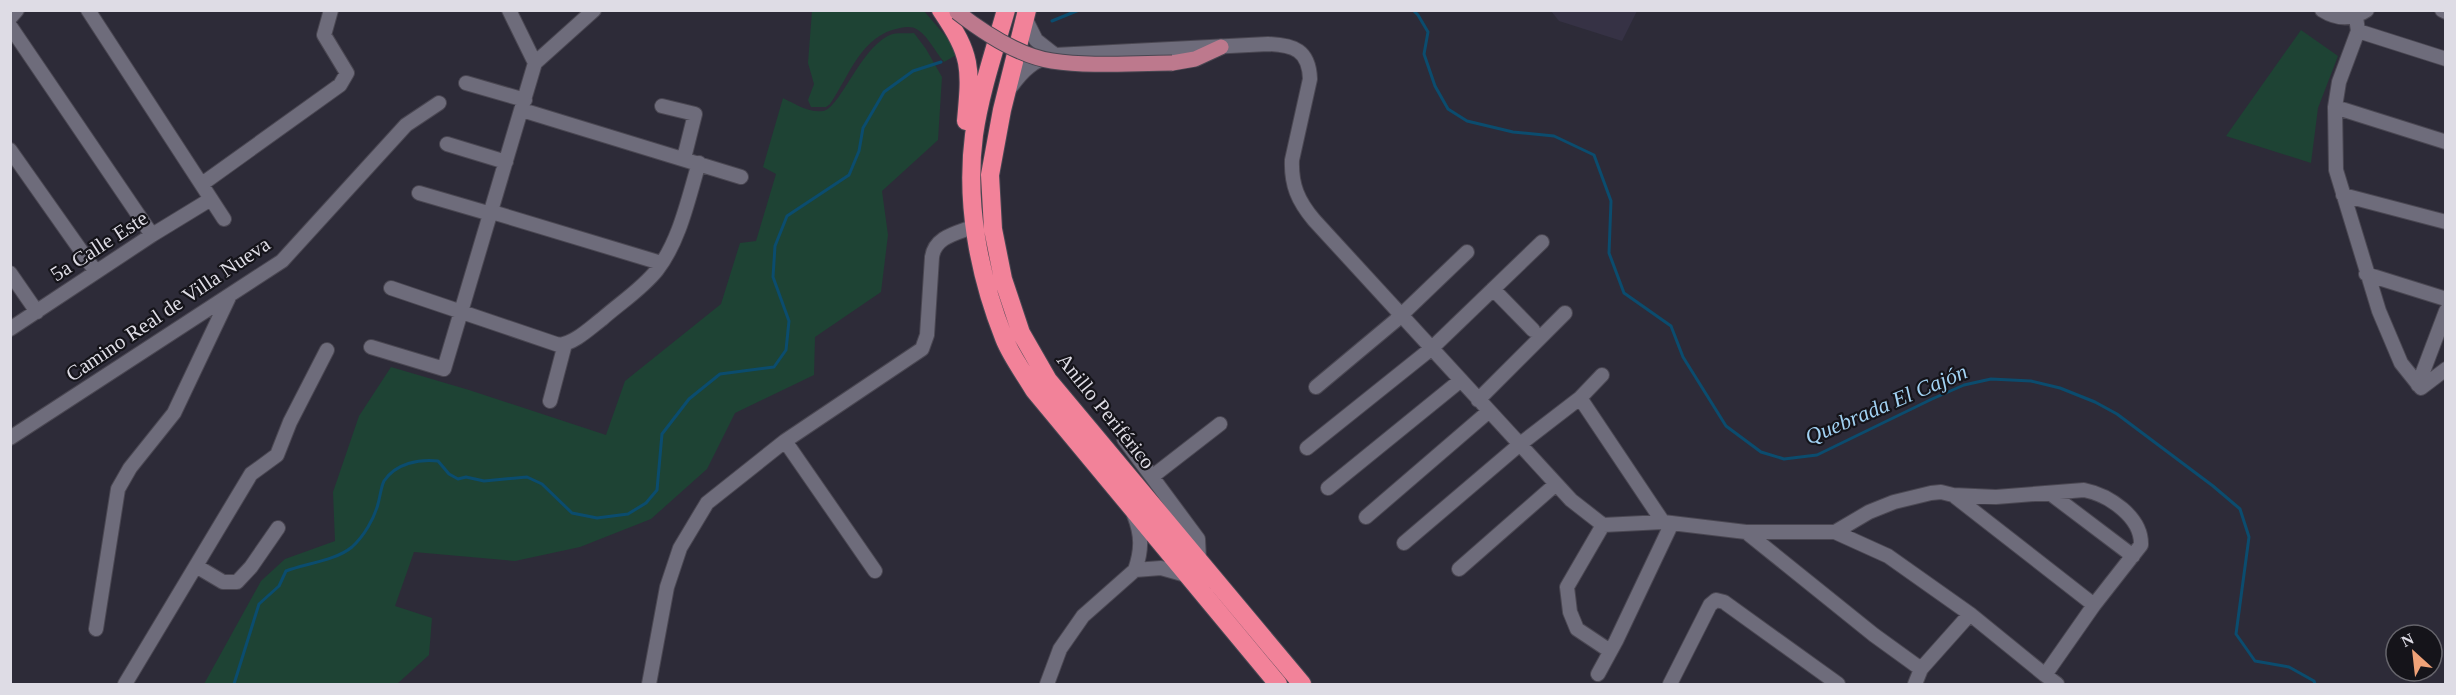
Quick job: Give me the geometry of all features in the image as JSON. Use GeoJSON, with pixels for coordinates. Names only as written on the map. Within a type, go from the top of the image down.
{"type":"FeatureCollection","features":[{"type":"Feature","properties":{"kind":"highway","name":"Anillo Periférico"},"geometry":{"type":"LineString","coordinates":[[1006,10],[980,102],[974,135],[972,174],[975,218],[986,284],[1005,340],[1034,390],[1278,684]]}},
{"type":"Feature","properties":{"kind":"highway"},"geometry":{"type":"LineString","coordinates":[[951,11],[969,64],[963,165],[964,186],[975,218]]}},
{"type":"Feature","properties":{"kind":"highway","name":"Anillo Periférico"},"geometry":{"type":"LineString","coordinates":[[1026,14],[1006,95],[990,175],[993,228],[1003,279],[1021,333],[1048,380],[1302,684]]}},
{"type":"Feature","properties":{"kind":"main road"},"geometry":{"type":"LineString","coordinates":[[951,11],[1001,41],[1029,55],[1050,61],[1078,64],[1172,63],[1195,58],[1221,47]]}},
{"type":"Feature","properties":{"kind":"street"},"geometry":{"type":"LineString","coordinates":[[10,18],[17,10]]}},
{"type":"Feature","properties":{"kind":"street"},"geometry":{"type":"LineString","coordinates":[[88,10],[224,219]]}},
{"type":"Feature","properties":{"kind":"street"},"geometry":{"type":"LineString","coordinates":[[202,184],[340,85],[346,72],[324,35],[331,10]]}},
{"type":"Feature","properties":{"kind":"street"},"geometry":{"type":"LineString","coordinates":[[509,10],[535,63]]}},
{"type":"Feature","properties":{"kind":"street"},"geometry":{"type":"LineString","coordinates":[[371,347],[444,369],[535,63],[594,10]]}},
{"type":"Feature","properties":{"kind":"street"},"geometry":{"type":"LineString","coordinates":[[2322,10],[2340,18],[2360,19],[2445,59]]}},
{"type":"Feature","properties":{"kind":"street"},"geometry":{"type":"LineString","coordinates":[[1026,14],[1036,40],[1055,55]]}},
{"type":"Feature","properties":{"kind":"street"},"geometry":{"type":"LineString","coordinates":[[2360,19],[2339,82],[2335,107],[2337,170],[2343,195],[2367,274],[2401,363],[2421,388],[2445,369]]}},
{"type":"Feature","properties":{"kind":"street"},"geometry":{"type":"LineString","coordinates":[[10,26],[152,235]]}},
{"type":"Feature","properties":{"kind":"street"},"geometry":{"type":"LineString","coordinates":[[1006,95],[1027,67],[1043,58],[1055,55],[1282,44],[1300,51],[1310,68],[1311,80],[1291,173],[1296,192],[1305,209],[1570,500],[1603,525],[1668,522],[1746,532],[1835,532],[1888,556],[1970,614],[2057,684]]}},
{"type":"Feature","properties":{"kind":"street"},"geometry":{"type":"LineString","coordinates":[[466,83],[524,105],[741,177]]}},
{"type":"Feature","properties":{"kind":"street","name":"Camino Real de Villa Nueva"},"geometry":{"type":"LineString","coordinates":[[10,438],[286,258],[406,125],[439,103]]}},
{"type":"Feature","properties":{"kind":"street"},"geometry":{"type":"LineString","coordinates":[[662,106],[695,114],[684,158]]}},
{"type":"Feature","properties":{"kind":"street"},"geometry":{"type":"LineString","coordinates":[[2335,107],[2445,142]]}},
{"type":"Feature","properties":{"kind":"street"},"geometry":{"type":"LineString","coordinates":[[447,144],[506,162]]}},
{"type":"Feature","properties":{"kind":"street"},"geometry":{"type":"LineString","coordinates":[[10,150],[96,272]]}},
{"type":"Feature","properties":{"kind":"street"},"geometry":{"type":"LineString","coordinates":[[391,288],[559,345],[565,344],[588,330],[640,288],[662,263],[677,233],[699,164]]}},
{"type":"Feature","properties":{"kind":"street"},"geometry":{"type":"LineString","coordinates":[[419,193],[662,263]]}},
{"type":"Feature","properties":{"kind":"street"},"geometry":{"type":"LineString","coordinates":[[2343,195],[2445,222]]}},
{"type":"Feature","properties":{"kind":"street","name":"5a Calle Este"},"geometry":{"type":"LineString","coordinates":[[10,329],[152,235],[211,199]]}},
{"type":"Feature","properties":{"kind":"street"},"geometry":{"type":"LineString","coordinates":[[649,684],[667,587],[680,548],[706,503],[785,441],[922,349],[927,335],[932,257],[935,246],[975,218]]}},
{"type":"Feature","properties":{"kind":"street"},"geometry":{"type":"LineString","coordinates":[[1307,448],[1432,348],[1542,242]]}},
{"type":"Feature","properties":{"kind":"street"},"geometry":{"type":"LineString","coordinates":[[1316,387],[1401,316],[1467,252]]}},
{"type":"Feature","properties":{"kind":"street"},"geometry":{"type":"LineString","coordinates":[[10,273],[37,312]]}},
{"type":"Feature","properties":{"kind":"street"},"geometry":{"type":"LineString","coordinates":[[2367,274],[2445,299]]}},
{"type":"Feature","properties":{"kind":"street"},"geometry":{"type":"LineString","coordinates":[[1493,289],[1533,330]]}},
{"type":"Feature","properties":{"kind":"street"},"geometry":{"type":"LineString","coordinates":[[96,629],[118,489],[130,468],[171,418],[230,295]]}},
{"type":"Feature","properties":{"kind":"street"},"geometry":{"type":"LineString","coordinates":[[2418,385],[2445,311]]}},
{"type":"Feature","properties":{"kind":"street"},"geometry":{"type":"LineString","coordinates":[[1478,400],[1565,313]]}},
{"type":"Feature","properties":{"kind":"street"},"geometry":{"type":"LineString","coordinates":[[550,401],[565,344]]}},
{"type":"Feature","properties":{"kind":"street"},"geometry":{"type":"LineString","coordinates":[[125,684],[251,474],[277,455],[290,422],[327,350]]}},
{"type":"Feature","properties":{"kind":"street"},"geometry":{"type":"LineString","coordinates":[[1404,543],[1519,445],[1580,398],[1602,375]]}},
{"type":"Feature","properties":{"kind":"street"},"geometry":{"type":"LineString","coordinates":[[1328,488],[1461,380]]}},
{"type":"Feature","properties":{"kind":"street"},"geometry":{"type":"LineString","coordinates":[[1580,398],[1668,522]]}},
{"type":"Feature","properties":{"kind":"street"},"geometry":{"type":"LineString","coordinates":[[1366,516],[1488,412]]}},
{"type":"Feature","properties":{"kind":"street"},"geometry":{"type":"LineString","coordinates":[[1153,476],[1220,424]]}},
{"type":"Feature","properties":{"kind":"street"},"geometry":{"type":"LineString","coordinates":[[1124,439],[1197,539],[1199,560]]}},
{"type":"Feature","properties":{"kind":"street"},"geometry":{"type":"LineString","coordinates":[[785,441],[875,571]]}},
{"type":"Feature","properties":{"kind":"street"},"geometry":{"type":"LineString","coordinates":[[1459,569],[1556,484]]}},
{"type":"Feature","properties":{"kind":"street"},"geometry":{"type":"LineString","coordinates":[[1835,532],[1869,512],[1894,502],[1931,493],[1996,497],[2084,490],[2095,492],[2114,502],[2130,517],[2141,535],[2141,545],[2094,605],[2045,675]]}},
{"type":"Feature","properties":{"kind":"street"},"geometry":{"type":"LineString","coordinates":[[2051,494],[2133,556]]}},
{"type":"Feature","properties":{"kind":"street"},"geometry":{"type":"LineString","coordinates":[[1953,495],[2094,605]]}},
{"type":"Feature","properties":{"kind":"street"},"geometry":{"type":"LineString","coordinates":[[1047,684],[1060,649],[1083,616],[1135,570],[1140,557],[1139,528],[1125,502]]}},
{"type":"Feature","properties":{"kind":"street"},"geometry":{"type":"LineString","coordinates":[[1598,674],[1668,522]]}},
{"type":"Feature","properties":{"kind":"street"},"geometry":{"type":"LineString","coordinates":[[1603,525],[1567,587],[1570,612],[1577,629],[1610,651]]}},
{"type":"Feature","properties":{"kind":"street"},"geometry":{"type":"LineString","coordinates":[[196,566],[223,582],[237,582],[251,567],[278,528]]}},
{"type":"Feature","properties":{"kind":"street"},"geometry":{"type":"LineString","coordinates":[[1746,532],[1874,635],[1921,669]]}},
{"type":"Feature","properties":{"kind":"street"},"geometry":{"type":"LineString","coordinates":[[1135,570],[1161,568],[1186,575]]}},
{"type":"Feature","properties":{"kind":"street"},"geometry":{"type":"LineString","coordinates":[[1670,684],[1710,605],[1716,600],[1724,602],[1838,684]]}},
{"type":"Feature","properties":{"kind":"street"},"geometry":{"type":"LineString","coordinates":[[1915,684],[1921,669],[1970,614]]}},
{"type":"Feature","properties":{"kind":"shaded area"},"geometry":{"type":"Polygon","coordinates":[[[1551,11],[1637,11],[1622,41],[1559,21],[1551,11]]]}},
{"type":"Feature","properties":{"kind":"green space"},"geometry":{"type":"Polygon","coordinates":[[[812,11],[924,11],[960,53],[944,62],[925,36],[916,29],[904,27],[887,32],[866,47],[830,104],[826,107],[811,107],[808,100],[814,84],[808,63],[812,11]]]}},
{"type":"Feature","properties":{"kind":"green space"},"geometry":{"type":"Polygon","coordinates":[[[2301,30],[2338,56],[2318,108],[2311,163],[2226,136],[2301,30]]]}},
{"type":"Feature","properties":{"kind":"green space"},"geometry":{"type":"Polygon","coordinates":[[[914,33],[942,77],[938,140],[882,191],[888,235],[881,292],[815,337],[814,375],[735,413],[707,469],[651,519],[580,547],[515,561],[414,552],[395,606],[432,618],[429,655],[397,684],[204,684],[261,581],[285,559],[335,541],[333,492],[359,416],[391,367],[606,435],[625,381],[721,304],[740,243],[756,241],[776,174],[763,167],[783,98],[807,109],[823,111],[830,108],[860,64],[879,42],[893,34],[914,33]]]}},
{"type":"Feature","properties":{"kind":"waterway","name":"Quebrada El Cajón"},"geometry":{"type":"LineString","coordinates":[[1052,21],[1079,10]]}},
{"type":"Feature","properties":{"kind":"waterway","name":"Quebrada El Cajón"},"geometry":{"type":"LineString","coordinates":[[1413,10],[1428,32],[1424,54],[1435,86],[1448,109],[1467,121],[1513,132],[1554,136],[1594,155],[1611,201],[1609,253],[1624,293],[1671,326],[1683,357],[1726,426],[1761,452],[1784,459],[1817,455],[1964,385],[1991,379],[2031,381],[2060,388],[2095,402],[2117,414],[2240,509],[2249,537],[2236,634],[2255,661],[2289,667],[2314,681],[2315,684]]}},
{"type":"Feature","properties":{"kind":"waterway"},"geometry":{"type":"LineString","coordinates":[[234,684],[259,604],[279,586],[286,571],[329,559],[352,547],[361,538],[371,521],[384,481],[401,466],[423,461],[438,461],[449,474],[458,479],[466,477],[484,481],[527,477],[542,484],[572,513],[597,518],[628,514],[646,503],[657,490],[662,434],[689,399],[720,374],[774,367],[786,350],[789,321],[773,277],[775,246],[787,216],[849,175],[859,151],[863,128],[884,92],[913,71],[941,62]]}}]}
